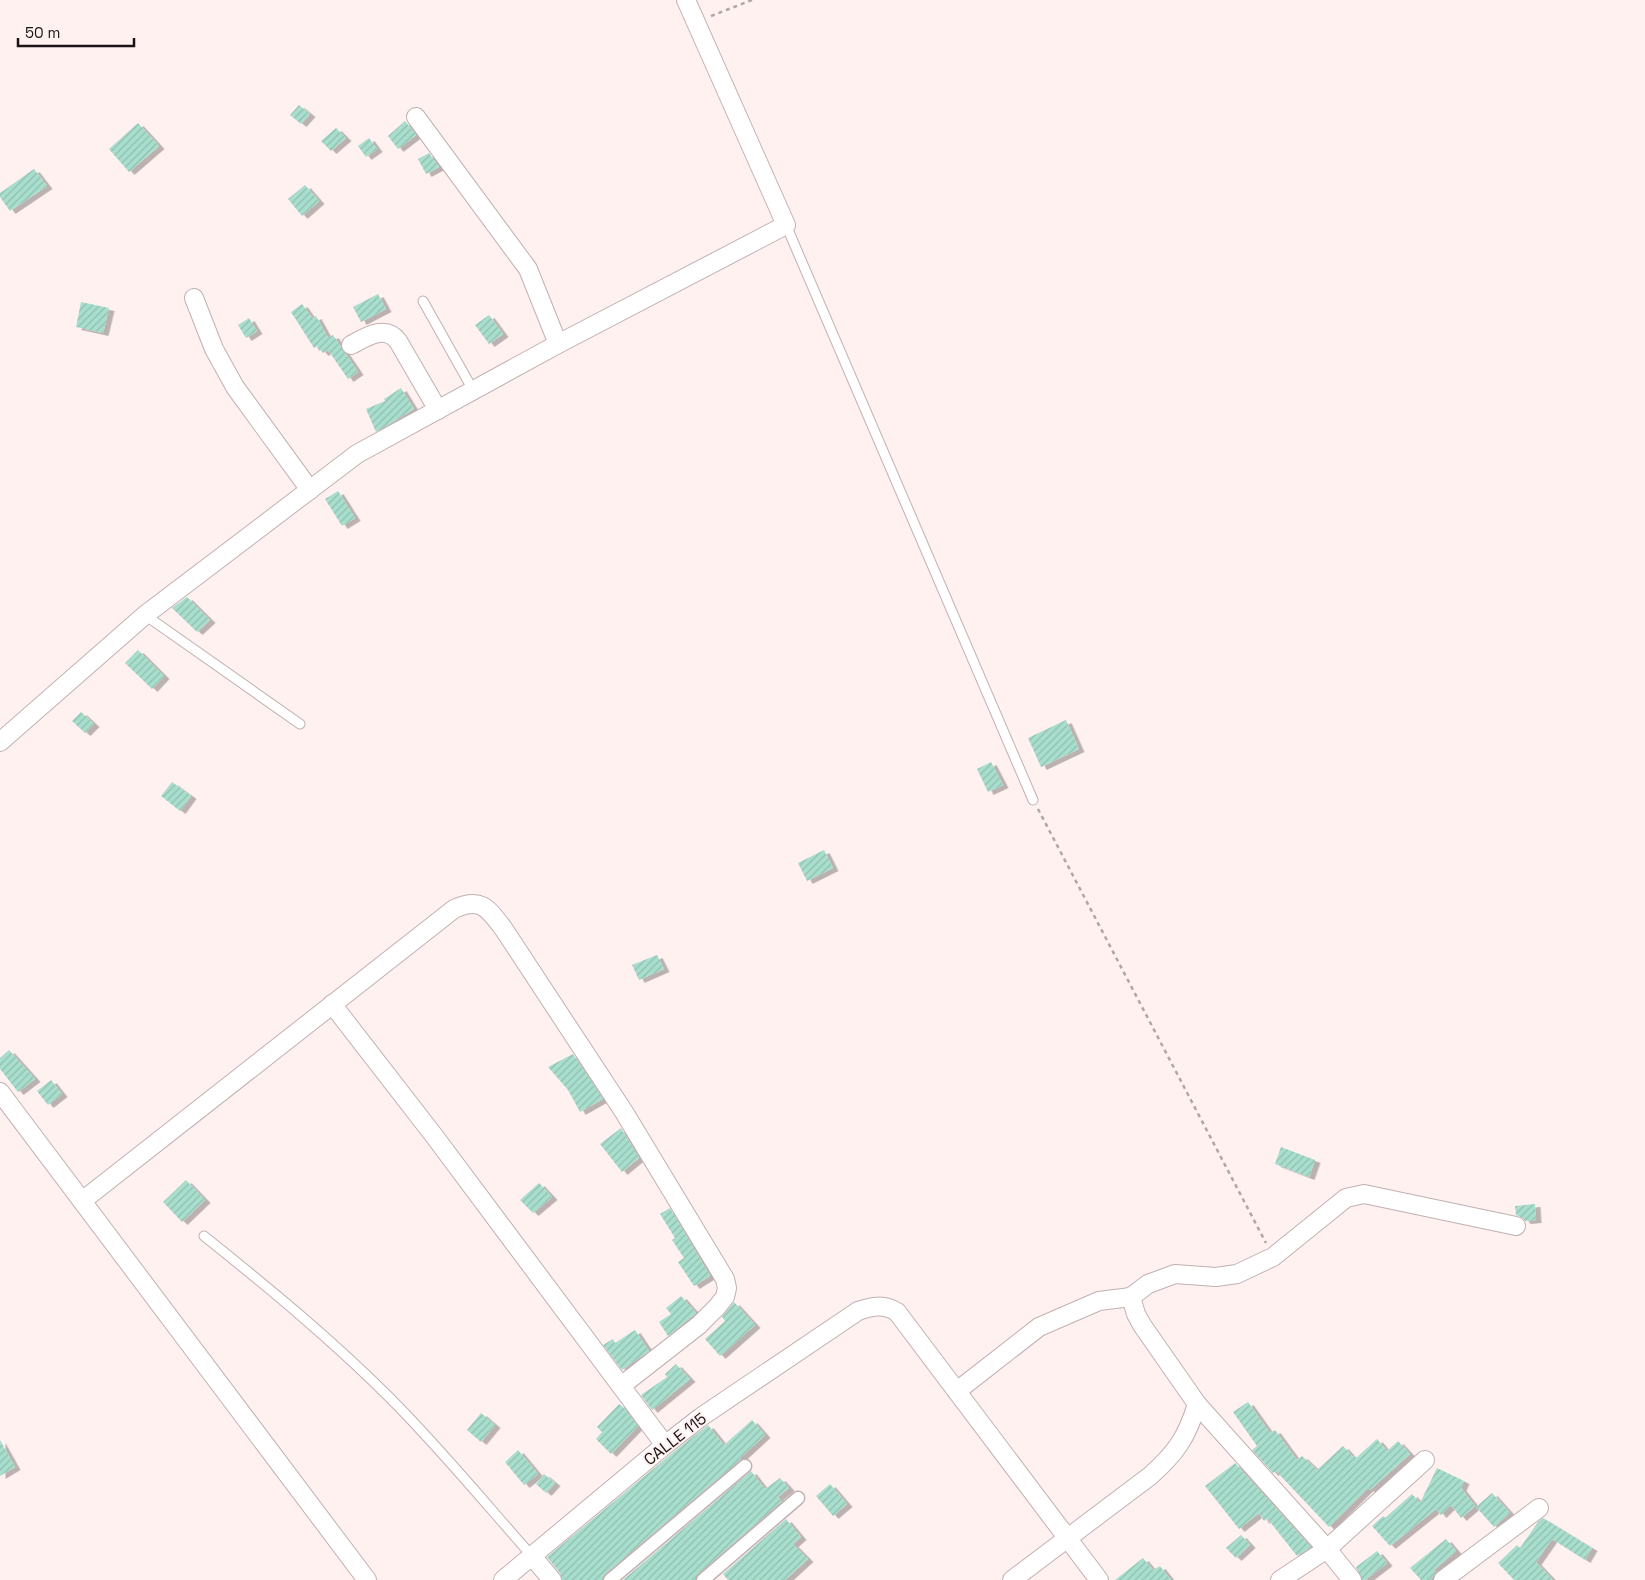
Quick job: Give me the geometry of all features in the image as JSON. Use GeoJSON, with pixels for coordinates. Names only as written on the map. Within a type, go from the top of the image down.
{"type":"FeatureCollection","features":[{"type":"Feature","properties":{"kind":"street"},"geometry":{"type":"LineString","coordinates":[[0,742],[145,616],[357,454],[558,344],[786,224],[686,0]]}},
{"type":"Feature","properties":{"kind":"street"},"geometry":{"type":"LineString","coordinates":[[416,117],[528,269],[558,344]]}},
{"type":"Feature","properties":{"kind":"street"},"geometry":{"type":"LineString","coordinates":[[194,298],[214,349],[235,387],[310,490]]}},
{"type":"Feature","properties":{"kind":"street"},"geometry":{"type":"LineString","coordinates":[[350,345],[382,332],[392,334],[398,341],[438,410]]}},
{"type":"Feature","properties":{"kind":"street"},"geometry":{"type":"LineString","coordinates":[[82,1201],[454,909],[465,904],[479,904],[491,912],[624,1112],[725,1279],[727,1288],[725,1297],[717,1307],[699,1325],[621,1386]]}},
{"type":"Feature","properties":{"kind":"street"},"geometry":{"type":"LineString","coordinates":[[332,1004],[435,1137],[665,1445]]}},
{"type":"Feature","properties":{"kind":"street"},"geometry":{"type":"LineString","coordinates":[[0,1092],[367,1580]]}},
{"type":"Feature","properties":{"kind":"street"},"geometry":{"type":"LineString","coordinates":[[1099,1580],[957,1391],[1039,1327],[1099,1302],[1132,1297],[1148,1284],[1175,1274],[1216,1277],[1237,1274],[1273,1257],[1346,1198],[1364,1194],[1516,1226]]}},
{"type":"Feature","properties":{"kind":"street"},"geometry":{"type":"LineString","coordinates":[[1132,1297],[1136,1314],[1142,1325],[1198,1404],[1327,1549],[1352,1580]]}},
{"type":"Feature","properties":{"kind":"street","name":"CALLE 115"},"geometry":{"type":"LineString","coordinates":[[503,1580],[665,1445],[701,1418],[858,1311],[878,1306],[889,1307],[898,1312],[957,1391]]}},
{"type":"Feature","properties":{"kind":"street"},"geometry":{"type":"LineString","coordinates":[[1012,1580],[1150,1476],[1170,1458],[1185,1436],[1198,1404]]}},
{"type":"Feature","properties":{"kind":"street"},"geometry":{"type":"LineString","coordinates":[[1280,1580],[1327,1549],[1425,1460]]}},
{"type":"Feature","properties":{"kind":"street"},"geometry":{"type":"LineString","coordinates":[[610,1580],[745,1466]]}},
{"type":"Feature","properties":{"kind":"street"},"geometry":{"type":"LineString","coordinates":[[703,1580],[798,1498]]}},
{"type":"Feature","properties":{"kind":"street"},"geometry":{"type":"LineString","coordinates":[[1443,1580],[1539,1508]]}},
{"type":"Feature","properties":{"kind":"street"},"geometry":{"type":"LineString","coordinates":[[532,1556],[552,1580]]}},
{"type":"Feature","properties":{"kind":"lane"},"geometry":{"type":"LineString","coordinates":[[786,224],[1033,800]]}},
{"type":"Feature","properties":{"kind":"lane"},"geometry":{"type":"LineString","coordinates":[[423,301],[473,390]]}},
{"type":"Feature","properties":{"kind":"lane"},"geometry":{"type":"LineString","coordinates":[[145,616],[300,724]]}},
{"type":"Feature","properties":{"kind":"lane"},"geometry":{"type":"LineString","coordinates":[[204,1236],[288,1304],[389,1397],[532,1556]]}},
{"type":"Feature","properties":{"kind":"path"},"geometry":{"type":"LineString","coordinates":[[696,22],[752,0]]}},
{"type":"Feature","properties":{"kind":"path"},"geometry":{"type":"LineString","coordinates":[[1033,800],[1273,1257]]}},
{"type":"Feature","properties":{"kind":"building"},"geometry":{"type":"Polygon","coordinates":[[[299,105],[310,114],[301,124],[290,115],[299,105]]]}},
{"type":"Feature","properties":{"kind":"building"},"geometry":{"type":"Polygon","coordinates":[[[405,121],[416,135],[398,149],[388,136],[405,121]]]}},
{"type":"Feature","properties":{"kind":"building"},"geometry":{"type":"Polygon","coordinates":[[[138,123],[159,146],[129,172],[109,149],[138,123]]]}},
{"type":"Feature","properties":{"kind":"building"},"geometry":{"type":"Polygon","coordinates":[[[336,128],[346,138],[331,151],[321,141],[336,128]]]}},
{"type":"Feature","properties":{"kind":"building"},"geometry":{"type":"Polygon","coordinates":[[[369,138],[377,149],[366,157],[358,146],[369,138]]]}},
{"type":"Feature","properties":{"kind":"building"},"geometry":{"type":"Polygon","coordinates":[[[429,153],[439,167],[426,174],[418,159],[429,153]]]}},
{"type":"Feature","properties":{"kind":"building"},"geometry":{"type":"Polygon","coordinates":[[[34,169],[47,186],[10,211],[0,197],[0,193],[34,169]]]}},
{"type":"Feature","properties":{"kind":"building"},"geometry":{"type":"Polygon","coordinates":[[[305,185],[319,201],[302,216],[288,199],[305,185]]]}},
{"type":"Feature","properties":{"kind":"building"},"geometry":{"type":"Polygon","coordinates":[[[378,294],[386,309],[361,322],[353,307],[378,294]]]}},
{"type":"Feature","properties":{"kind":"building"},"geometry":{"type":"Polygon","coordinates":[[[81,302],[109,308],[103,333],[76,327],[81,302]]]}},
{"type":"Feature","properties":{"kind":"building"},"geometry":{"type":"Polygon","coordinates":[[[302,304],[312,318],[316,316],[328,338],[333,335],[358,372],[348,379],[328,350],[323,353],[317,346],[314,348],[291,312],[302,304]]]}},
{"type":"Feature","properties":{"kind":"building"},"geometry":{"type":"Polygon","coordinates":[[[489,315],[503,334],[489,344],[475,325],[489,315]]]}},
{"type":"Feature","properties":{"kind":"building"},"geometry":{"type":"Polygon","coordinates":[[[249,318],[257,331],[246,338],[238,325],[249,318]]]}},
{"type":"Feature","properties":{"kind":"building"},"geometry":{"type":"Polygon","coordinates":[[[401,388],[414,409],[376,432],[366,409],[385,401],[384,399],[401,388]]]}},
{"type":"Feature","properties":{"kind":"building"},"geometry":{"type":"Polygon","coordinates":[[[338,491],[355,518],[342,526],[325,499],[338,491]]]}},
{"type":"Feature","properties":{"kind":"building"},"geometry":{"type":"Polygon","coordinates":[[[187,597],[210,620],[197,632],[172,608],[187,597]]]}},
{"type":"Feature","properties":{"kind":"building"},"geometry":{"type":"Polygon","coordinates":[[[138,650],[164,676],[152,689],[125,663],[138,650]]]}},
{"type":"Feature","properties":{"kind":"building"},"geometry":{"type":"Polygon","coordinates":[[[81,712],[94,724],[85,733],[72,721],[81,712]]]}},
{"type":"Feature","properties":{"kind":"building"},"geometry":{"type":"Polygon","coordinates":[[[1066,720],[1079,749],[1041,767],[1028,738],[1066,720]]]}},
{"type":"Feature","properties":{"kind":"building"},"geometry":{"type":"Polygon","coordinates":[[[991,762],[1003,785],[988,792],[977,769],[991,762]]]}},
{"type":"Feature","properties":{"kind":"building"},"geometry":{"type":"Polygon","coordinates":[[[172,782],[191,796],[180,811],[161,796],[172,782]]]}},
{"type":"Feature","properties":{"kind":"building"},"geometry":{"type":"Polygon","coordinates":[[[824,850],[833,868],[807,881],[798,863],[824,850]]]}},
{"type":"Feature","properties":{"kind":"building"},"geometry":{"type":"Polygon","coordinates":[[[657,955],[664,969],[639,980],[632,965],[657,955]]]}},
{"type":"Feature","properties":{"kind":"building"},"geometry":{"type":"Polygon","coordinates":[[[9,1050],[35,1079],[18,1092],[0,1069],[0,1058],[9,1050]]]}},
{"type":"Feature","properties":{"kind":"building"},"geometry":{"type":"Polygon","coordinates":[[[573,1054],[603,1099],[580,1112],[568,1090],[548,1067],[573,1054]]]}},
{"type":"Feature","properties":{"kind":"building"},"geometry":{"type":"Polygon","coordinates":[[[51,1080],[62,1094],[48,1105],[37,1091],[51,1080]]]}},
{"type":"Feature","properties":{"kind":"building"},"geometry":{"type":"Polygon","coordinates":[[[621,1128],[639,1158],[622,1172],[600,1144],[621,1128]]]}},
{"type":"Feature","properties":{"kind":"building"},"geometry":{"type":"Polygon","coordinates":[[[1281,1147],[1315,1160],[1309,1177],[1275,1164],[1281,1147]]]}},
{"type":"Feature","properties":{"kind":"building"},"geometry":{"type":"Polygon","coordinates":[[[186,1180],[205,1200],[182,1222],[163,1202],[186,1180]]]}},
{"type":"Feature","properties":{"kind":"building"},"geometry":{"type":"Polygon","coordinates":[[[539,1183],[552,1197],[533,1213],[520,1200],[539,1183]]]}},
{"type":"Feature","properties":{"kind":"building"},"geometry":{"type":"Polygon","coordinates":[[[1535,1204],[1536,1220],[1525,1221],[1516,1215],[1515,1206],[1535,1204]]]}},
{"type":"Feature","properties":{"kind":"building"},"geometry":{"type":"Polygon","coordinates":[[[670,1208],[710,1276],[694,1286],[678,1262],[684,1258],[672,1240],[675,1238],[660,1214],[670,1208]]]}},
{"type":"Feature","properties":{"kind":"building"},"geometry":{"type":"Polygon","coordinates":[[[681,1296],[696,1313],[668,1336],[659,1322],[671,1314],[666,1308],[681,1296]]]}},
{"type":"Feature","properties":{"kind":"building"},"geometry":{"type":"Polygon","coordinates":[[[734,1302],[755,1325],[720,1356],[705,1339],[725,1321],[722,1317],[734,1302]]]}},
{"type":"Feature","properties":{"kind":"building"},"geometry":{"type":"Polygon","coordinates":[[[635,1330],[649,1351],[622,1370],[603,1345],[613,1339],[615,1343],[635,1330]]]}},
{"type":"Feature","properties":{"kind":"building"},"geometry":{"type":"Polygon","coordinates":[[[676,1364],[690,1379],[652,1410],[641,1395],[667,1377],[665,1374],[676,1364]]]}},
{"type":"Feature","properties":{"kind":"building"},"geometry":{"type":"Polygon","coordinates":[[[1248,1402],[1270,1433],[1275,1430],[1297,1460],[1302,1456],[1317,1470],[1343,1446],[1356,1458],[1377,1439],[1387,1451],[1398,1441],[1410,1454],[1370,1490],[1368,1488],[1329,1527],[1276,1471],[1273,1473],[1252,1450],[1257,1446],[1233,1412],[1248,1402]]]}},
{"type":"Feature","properties":{"kind":"building"},"geometry":{"type":"Polygon","coordinates":[[[619,1404],[638,1426],[611,1454],[596,1439],[602,1432],[597,1427],[619,1404]]]}},
{"type":"Feature","properties":{"kind":"building"},"geometry":{"type":"Polygon","coordinates":[[[481,1413],[495,1425],[481,1442],[467,1430],[481,1413]]]}},
{"type":"Feature","properties":{"kind":"building"},"geometry":{"type":"Polygon","coordinates":[[[752,1420],[765,1435],[741,1459],[605,1574],[602,1580],[562,1580],[560,1573],[547,1557],[708,1425],[724,1445],[752,1420]]]}},
{"type":"Feature","properties":{"kind":"building"},"geometry":{"type":"Polygon","coordinates":[[[0,1440],[15,1467],[0,1476],[0,1440]]]}},
{"type":"Feature","properties":{"kind":"building"},"geometry":{"type":"Polygon","coordinates":[[[518,1450],[538,1474],[524,1485],[505,1462],[518,1450]]]}},
{"type":"Feature","properties":{"kind":"building"},"geometry":{"type":"Polygon","coordinates":[[[1235,1463],[1311,1547],[1297,1556],[1267,1518],[1264,1521],[1259,1513],[1239,1529],[1205,1486],[1235,1463]]]}},
{"type":"Feature","properties":{"kind":"building"},"geometry":{"type":"Polygon","coordinates":[[[1437,1468],[1464,1481],[1461,1488],[1475,1506],[1461,1518],[1451,1505],[1441,1515],[1436,1509],[1390,1546],[1372,1526],[1383,1516],[1385,1518],[1412,1494],[1420,1503],[1437,1468]]]}},
{"type":"Feature","properties":{"kind":"building"},"geometry":{"type":"Polygon","coordinates":[[[751,1471],[765,1489],[780,1478],[789,1488],[778,1497],[782,1501],[698,1574],[695,1580],[623,1580],[751,1471]]]}},
{"type":"Feature","properties":{"kind":"building"},"geometry":{"type":"Polygon","coordinates":[[[544,1474],[555,1483],[546,1493],[536,1484],[544,1474]]]}},
{"type":"Feature","properties":{"kind":"building"},"geometry":{"type":"Polygon","coordinates":[[[830,1484],[847,1504],[833,1516],[816,1496],[830,1484]]]}},
{"type":"Feature","properties":{"kind":"building"},"geometry":{"type":"Polygon","coordinates":[[[1492,1493],[1510,1513],[1494,1527],[1476,1507],[1492,1493]]]}},
{"type":"Feature","properties":{"kind":"building"},"geometry":{"type":"Polygon","coordinates":[[[1543,1518],[1592,1548],[1585,1560],[1552,1539],[1536,1562],[1553,1580],[1514,1580],[1498,1563],[1517,1545],[1520,1548],[1538,1522],[1543,1518]]]}},
{"type":"Feature","properties":{"kind":"building"},"geometry":{"type":"Polygon","coordinates":[[[786,1519],[801,1537],[793,1544],[808,1559],[785,1580],[728,1580],[723,1574],[786,1519]]]}},
{"type":"Feature","properties":{"kind":"building"},"geometry":{"type":"Polygon","coordinates":[[[1241,1535],[1250,1545],[1236,1558],[1226,1548],[1241,1535]]]}},
{"type":"Feature","properties":{"kind":"building"},"geometry":{"type":"Polygon","coordinates":[[[1446,1539],[1456,1551],[1434,1570],[1436,1572],[1430,1580],[1421,1580],[1410,1568],[1446,1539]]]}},
{"type":"Feature","properties":{"kind":"building"},"geometry":{"type":"Polygon","coordinates":[[[1377,1551],[1387,1563],[1365,1580],[1362,1580],[1356,1567],[1377,1551]]]}},
{"type":"Feature","properties":{"kind":"building"},"geometry":{"type":"Polygon","coordinates":[[[1143,1558],[1153,1570],[1160,1566],[1171,1580],[1115,1580],[1143,1558]]]}}]}
